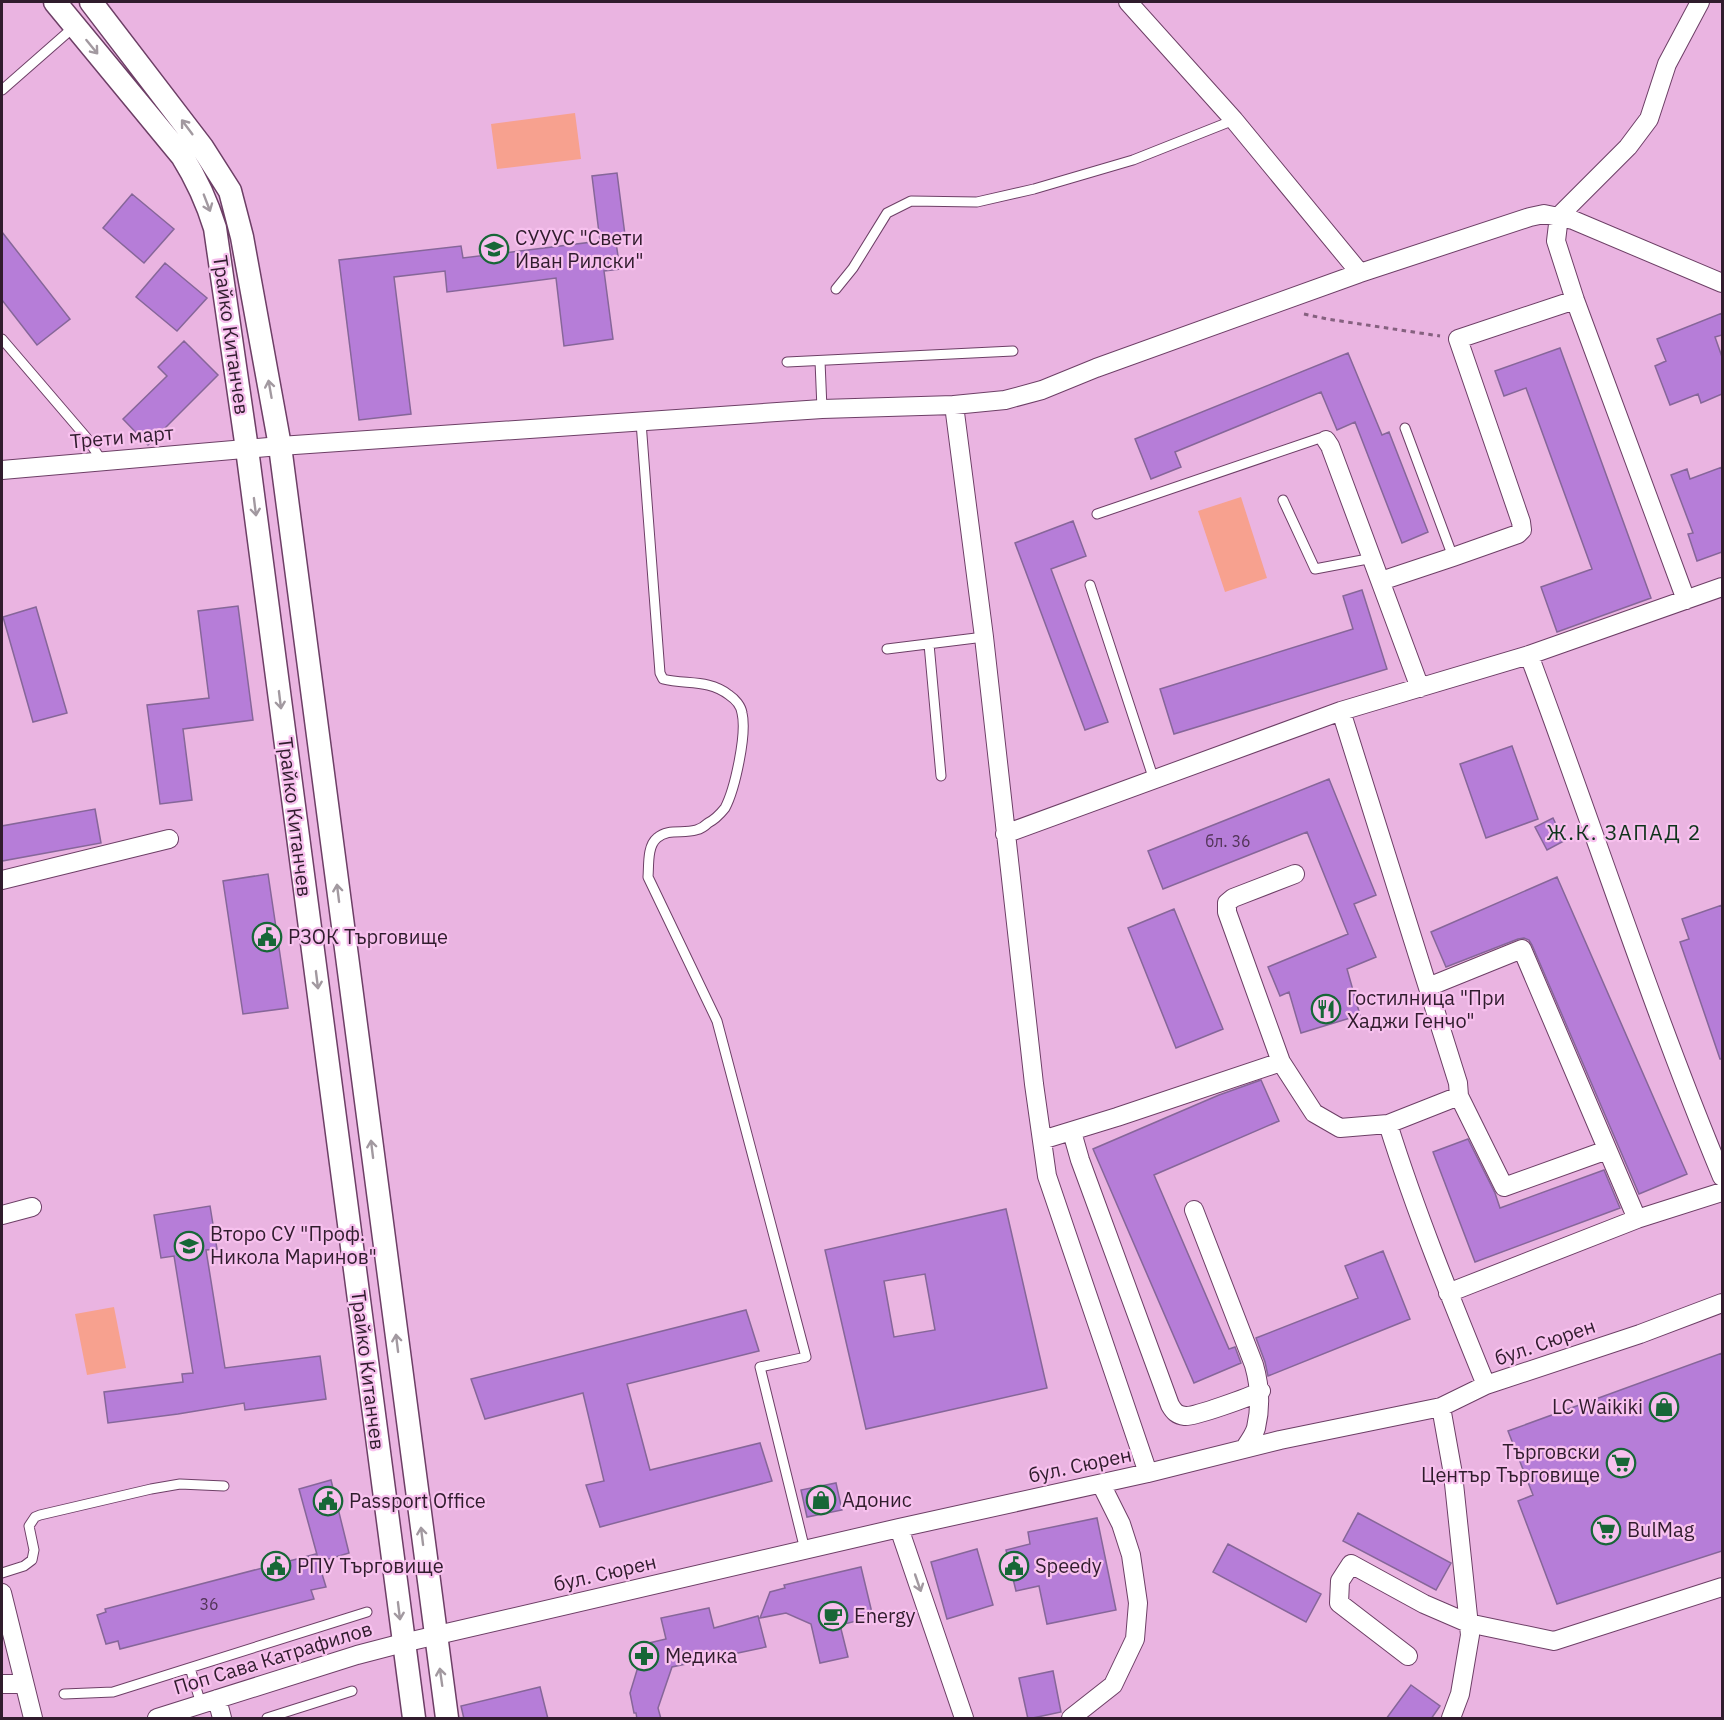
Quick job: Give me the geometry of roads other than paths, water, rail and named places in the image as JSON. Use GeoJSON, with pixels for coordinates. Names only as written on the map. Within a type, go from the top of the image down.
{"type":"FeatureCollection","features":[{"type":"Feature","properties":{"kind":"street","name":"Трайко Китанчев"},"geometry":{"type":"LineString","coordinates":[[55,2],[182,156],[198,182],[215,228],[247,449],[414,1719]]}},
{"type":"Feature","properties":{"kind":"street","name":"Трайко Китанчев"},"geometry":{"type":"LineString","coordinates":[[92,2],[202,147],[230,191],[242,237],[280,446],[447,1719]]}},
{"type":"Feature","properties":{"kind":"street"},"geometry":{"type":"LineString","coordinates":[[1128,2],[1234,120],[1360,273]]}},
{"type":"Feature","properties":{"kind":"street"},"geometry":{"type":"LineString","coordinates":[[1686,600],[1575,300],[1556,241],[1559,216],[1628,147],[1649,119],[1667,64],[1700,2]]}},
{"type":"Feature","properties":{"kind":"street","name":"Трети март"},"geometry":{"type":"LineString","coordinates":[[2,470],[280,446],[822,409],[954,405],[1005,400],[1042,390],[1096,368],[1360,273],[1530,217],[1544,214],[1559,216]]}},
{"type":"Feature","properties":{"kind":"street"},"geometry":{"type":"LineString","coordinates":[[1559,216],[1722,283]]}},
{"type":"Feature","properties":{"kind":"street"},"geometry":{"type":"LineString","coordinates":[[1381,581],[1518,534],[1522,530],[1458,339],[1575,300]]}},
{"type":"Feature","properties":{"kind":"street"},"geometry":{"type":"LineString","coordinates":[[954,405],[984,637],[1005,834],[1047,1176],[1148,1473]]}},
{"type":"Feature","properties":{"kind":"street"},"geometry":{"type":"LineString","coordinates":[[1326,440],[1420,688]]}},
{"type":"Feature","properties":{"kind":"street"},"geometry":{"type":"LineString","coordinates":[[1005,834],[1341,711],[1529,655],[1722,587]]}},
{"type":"Feature","properties":{"kind":"street"},"geometry":{"type":"LineString","coordinates":[[1529,655],[1639,963],[1716,1143],[1722,1177]]}},
{"type":"Feature","properties":{"kind":"street"},"geometry":{"type":"LineString","coordinates":[[1341,711],[1458,1083],[1459,1096],[1504,1186],[1607,1150]]}},
{"type":"Feature","properties":{"kind":"street"},"geometry":{"type":"LineString","coordinates":[[2,880],[169,839]]}},
{"type":"Feature","properties":{"kind":"street"},"geometry":{"type":"LineString","coordinates":[[1295,874],[1233,898],[1227,903],[1227,912],[1281,1062],[1314,1113],[1340,1128],[1388,1124],[1459,1096]]}},
{"type":"Feature","properties":{"kind":"street"},"geometry":{"type":"LineString","coordinates":[[1428,987],[1522,949],[1637,1219]]}},
{"type":"Feature","properties":{"kind":"street"},"geometry":{"type":"LineString","coordinates":[[1042,1140],[1281,1062]]}},
{"type":"Feature","properties":{"kind":"street"},"geometry":{"type":"LineString","coordinates":[[1388,1124],[1448,1293],[1486,1385]]}},
{"type":"Feature","properties":{"kind":"street"},"geometry":{"type":"LineString","coordinates":[[1072,1132],[1080,1160],[1170,1406],[1175,1413],[1186,1417],[1250,1397],[1261,1391]]}},
{"type":"Feature","properties":{"kind":"street"},"geometry":{"type":"LineString","coordinates":[[1448,1293],[1637,1219],[1722,1192]]}},
{"type":"Feature","properties":{"kind":"street"},"geometry":{"type":"LineString","coordinates":[[2,1215],[32,1208]]}},
{"type":"Feature","properties":{"kind":"street"},"geometry":{"type":"LineString","coordinates":[[1194,1210],[1254,1365],[1261,1391],[1256,1430],[1244,1449]]}},
{"type":"Feature","properties":{"kind":"street","name":"бул. Сюрен"},"geometry":{"type":"LineString","coordinates":[[403,1642],[1101,1484],[1280,1440],[1441,1407],[1486,1385],[1640,1334],[1722,1303]]}},
{"type":"Feature","properties":{"kind":"street"},"geometry":{"type":"LineString","coordinates":[[1441,1407],[1453,1474],[1470,1635],[1460,1694],[1452,1719]]}},
{"type":"Feature","properties":{"kind":"street"},"geometry":{"type":"LineString","coordinates":[[1071,1719],[1113,1685],[1135,1640],[1138,1603],[1131,1555],[1121,1524],[1101,1484]]}},
{"type":"Feature","properties":{"kind":"street"},"geometry":{"type":"LineString","coordinates":[[899,1528],[964,1719]]}},
{"type":"Feature","properties":{"kind":"street"},"geometry":{"type":"LineString","coordinates":[[1408,1656],[1339,1603],[1340,1581],[1351,1564],[1424,1604],[1468,1623],[1554,1641],[1722,1587]]}},
{"type":"Feature","properties":{"kind":"street"},"geometry":{"type":"LineString","coordinates":[[2,1593],[33,1719]]}},
{"type":"Feature","properties":{"kind":"street","name":"Поп Сава Катрафилов"},"geometry":{"type":"LineString","coordinates":[[157,1719],[403,1642]]}},
{"type":"Feature","properties":{"kind":"street"},"geometry":{"type":"LineString","coordinates":[[2,1684],[24,1684]]}},
{"type":"Feature","properties":{"kind":"street"},"geometry":{"type":"LineString","coordinates":[[209,1701],[222,1719]]}},
{"type":"Feature","properties":{"kind":"lane"},"geometry":{"type":"LineString","coordinates":[[2,90],[75,26]]}},
{"type":"Feature","properties":{"kind":"lane"},"geometry":{"type":"LineString","coordinates":[[836,289],[887,213],[911,201],[977,202],[1034,189],[1133,160],[1234,120]]}},
{"type":"Feature","properties":{"kind":"lane"},"geometry":{"type":"LineString","coordinates":[[2,339],[86,437],[102,461]]}},
{"type":"Feature","properties":{"kind":"lane"},"geometry":{"type":"LineString","coordinates":[[787,362],[1013,351]]}},
{"type":"Feature","properties":{"kind":"lane"},"geometry":{"type":"LineString","coordinates":[[820,361],[822,409]]}},
{"type":"Feature","properties":{"kind":"lane"},"geometry":{"type":"LineString","coordinates":[[641,422],[660,673],[663,679],[698,682],[729,694],[738,703],[742,712],[743,724],[740,757],[731,794],[724,810],[710,823],[697,830],[665,832],[654,839],[648,877],[717,1021],[806,1357],[760,1367],[805,1550]]}},
{"type":"Feature","properties":{"kind":"lane"},"geometry":{"type":"LineString","coordinates":[[1405,428],[1453,557]]}},
{"type":"Feature","properties":{"kind":"lane"},"geometry":{"type":"LineString","coordinates":[[1097,514],[1320,438],[1326,440]]}},
{"type":"Feature","properties":{"kind":"lane"},"geometry":{"type":"LineString","coordinates":[[1283,500],[1315,569],[1372,558]]}},
{"type":"Feature","properties":{"kind":"lane"},"geometry":{"type":"LineString","coordinates":[[1090,585],[1154,780]]}},
{"type":"Feature","properties":{"kind":"lane"},"geometry":{"type":"LineString","coordinates":[[887,649],[984,637]]}},
{"type":"Feature","properties":{"kind":"lane"},"geometry":{"type":"LineString","coordinates":[[929,644],[941,777]]}},
{"type":"Feature","properties":{"kind":"lane"},"geometry":{"type":"LineString","coordinates":[[2,1574],[24,1566],[32,1560],[34,1550],[29,1526],[35,1517],[40,1515],[180,1484],[224,1486]]}},
{"type":"Feature","properties":{"kind":"lane"},"geometry":{"type":"LineString","coordinates":[[64,1694],[111,1692],[367,1612]]}},
{"type":"Feature","properties":{"kind":"lane"},"geometry":{"type":"LineString","coordinates":[[190,1668],[209,1701]]}},
{"type":"Feature","properties":{"kind":"lane"},"geometry":{"type":"LineString","coordinates":[[267,1719],[352,1691]]}},
{"type":"Feature","properties":{"kind":"place","name":"СУУУС \"Свети Иван Рилски\""},"geometry":{"type":"Point","coordinates":[494,249]}},
{"type":"Feature","properties":{"kind":"place","name":"РЗОК Търговище"},"geometry":{"type":"Point","coordinates":[267,937]}},
{"type":"Feature","properties":{"kind":"place","name":"Гостилница \"При Хаджи Генчо\""},"geometry":{"type":"Point","coordinates":[1326,1009]}},
{"type":"Feature","properties":{"kind":"place","name":"Второ СУ \"Проф. Никола Маринов\""},"geometry":{"type":"Point","coordinates":[189,1246]}},
{"type":"Feature","properties":{"kind":"place","name":"LC Waikiki"},"geometry":{"type":"Point","coordinates":[1664,1407]}},
{"type":"Feature","properties":{"kind":"place","name":"Търговски Център Търговище"},"geometry":{"type":"Point","coordinates":[1621,1463]}},
{"type":"Feature","properties":{"kind":"place","name":"Адонис"},"geometry":{"type":"Point","coordinates":[821,1500]}},
{"type":"Feature","properties":{"kind":"place","name":"Passport Office"},"geometry":{"type":"Point","coordinates":[328,1501]}},
{"type":"Feature","properties":{"kind":"place","name":"BulMag"},"geometry":{"type":"Point","coordinates":[1606,1530]}},
{"type":"Feature","properties":{"kind":"place","name":"РПУ Търговище"},"geometry":{"type":"Point","coordinates":[276,1566]}},
{"type":"Feature","properties":{"kind":"place","name":"Speedy"},"geometry":{"type":"Point","coordinates":[1014,1566]}},
{"type":"Feature","properties":{"kind":"place","name":"Energy"},"geometry":{"type":"Point","coordinates":[833,1616]}},
{"type":"Feature","properties":{"kind":"place","name":"Медика"},"geometry":{"type":"Point","coordinates":[644,1656]}},
{"type":"Feature","properties":{"kind":"district","name":"Ж.К. ЗАПАД 2"},"geometry":{"type":"Point","coordinates":[1624,833]}}]}
